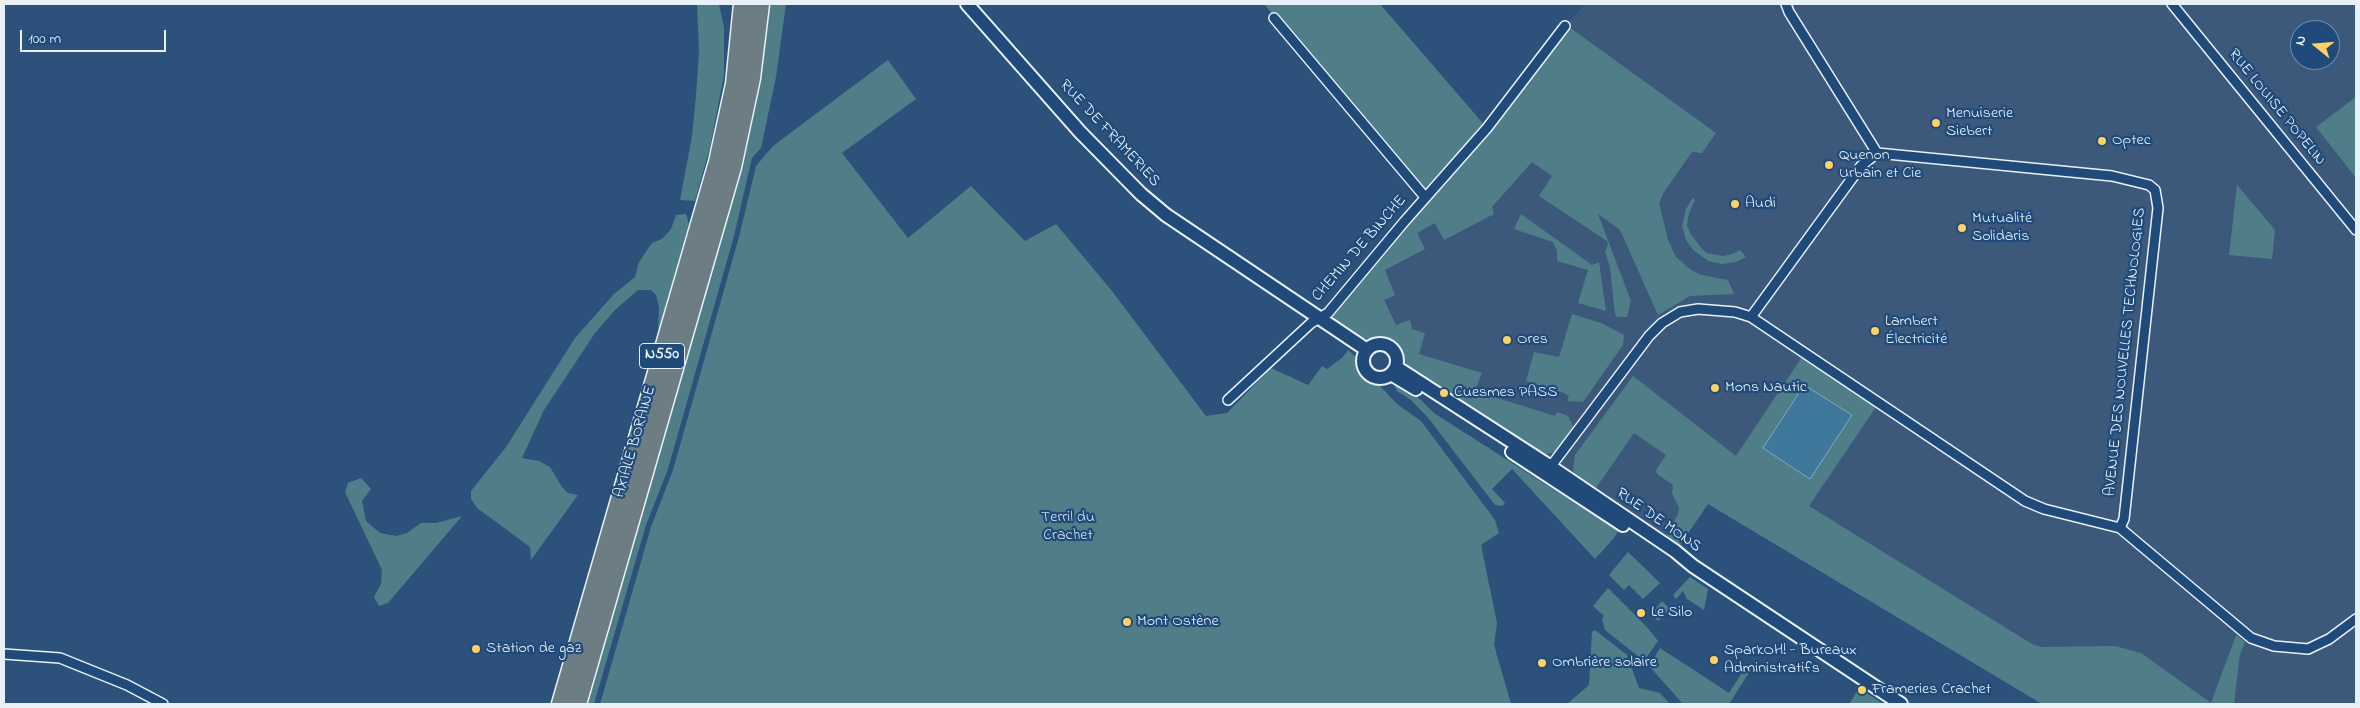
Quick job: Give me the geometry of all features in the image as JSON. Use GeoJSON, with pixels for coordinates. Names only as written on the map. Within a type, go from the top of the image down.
{"type":"FeatureCollection","features":[{"type":"Feature","properties":{"kind":"highway","name":"AXIALE BORAINE"},"geometry":{"type":"LineString","coordinates":[[560,704],[718,162],[735,84],[743,4]]}},
{"type":"Feature","properties":{"kind":"highway","name":"AXIALE BORAINE"},"geometry":{"type":"LineString","coordinates":[[577,704],[732,167],[751,78],[760,4]]}},
{"type":"Feature","properties":{"kind":"main road","name":"RUE DE FRAMERIES"},"geometry":{"type":"LineString","coordinates":[[968,4],[1080,132],[1141,194],[1166,215],[1319,318]]}},
{"type":"Feature","properties":{"kind":"main road"},"geometry":{"type":"LineString","coordinates":[[1319,318],[1367,350]]}},
{"type":"Feature","properties":{"kind":"main road"},"geometry":{"type":"LineString","coordinates":[[1374,345],[1387,345],[1395,352],[1393,370],[1378,378],[1368,372],[1364,360],[1367,350],[1374,345]]}},
{"type":"Feature","properties":{"kind":"main road","name":"RUE DE MONS"},"geometry":{"type":"LineString","coordinates":[[1393,370],[1606,510],[1675,551],[1681,558],[1901,704]]}},
{"type":"Feature","properties":{"kind":"street"},"geometry":{"type":"LineString","coordinates":[[1751,317],[1861,166],[1877,153],[1788,12],[1786,4]]}},
{"type":"Feature","properties":{"kind":"street","name":"RUE LOUISE POPELIN"},"geometry":{"type":"LineString","coordinates":[[2172,4],[2356,230]]}},
{"type":"Feature","properties":{"kind":"street","name":"CHEMIN DE BINCHE"},"geometry":{"type":"LineString","coordinates":[[1274,18],[1425,197]]}},
{"type":"Feature","properties":{"kind":"street","name":"CHEMIN DE BINCHE"},"geometry":{"type":"LineString","coordinates":[[1228,400],[1310,323],[1328,313],[1425,197],[1487,128],[1565,26]]}},
{"type":"Feature","properties":{"kind":"street","name":"AVENUE DES NOUVELLES TECHNOLOGIES"},"geometry":{"type":"LineString","coordinates":[[1877,153],[2112,176],[2140,181],[2154,190],[2157,216],[2124,519],[2120,528]]}},
{"type":"Feature","properties":{"kind":"street"},"geometry":{"type":"LineString","coordinates":[[1548,471],[1649,336],[1662,323],[1680,312],[1698,309],[1735,312],[1751,317],[2025,501],[2044,509],[2120,528],[2251,638],[2274,646],[2308,649],[2329,640],[2356,619]]}},
{"type":"Feature","properties":{"kind":"street"},"geometry":{"type":"LineString","coordinates":[[4,654],[60,658],[127,685],[163,704]]}},
{"type":"Feature","properties":{"kind":"shaded area"},"geometry":{"type":"Polygon","coordinates":[[[1585,4],[2356,4],[2356,704],[2042,704],[1708,504],[1678,548],[1405,364],[1399,349],[1393,343],[1363,338],[1335,320],[1332,314],[1489,131],[1565,26],[1585,4]]]}},
{"type":"Feature","properties":{"kind":"shaded area"},"geometry":{"type":"Polygon","coordinates":[[[1804,385],[1852,415],[1810,479],[1763,448],[1804,385]]]}},
{"type":"Feature","properties":{"kind":"green space"},"geometry":{"type":"Polygon","coordinates":[[[697,4],[719,4],[724,27],[724,75],[710,147],[695,201],[680,200],[692,136],[696,95],[699,52],[697,4]]]}},
{"type":"Feature","properties":{"kind":"green space"},"geometry":{"type":"Polygon","coordinates":[[[767,4],[786,4],[776,77],[761,148],[752,158],[734,236],[668,469],[646,525],[594,704],[577,704],[767,4]]]}},
{"type":"Feature","properties":{"kind":"green space"},"geometry":{"type":"Polygon","coordinates":[[[1264,4],[1380,4],[1487,128],[1425,197],[1264,4]]]}},
{"type":"Feature","properties":{"kind":"green space"},"geometry":{"type":"Polygon","coordinates":[[[1569,27],[1716,133],[1702,153],[1692,152],[1664,192],[1659,203],[1668,240],[1676,257],[1691,270],[1701,275],[1728,280],[1734,294],[1690,296],[1658,315],[1620,230],[1598,214],[1631,301],[1627,317],[1617,317],[1615,314],[1610,268],[1605,251],[1608,245],[1607,241],[1539,196],[1552,176],[1532,162],[1492,207],[1494,214],[1444,240],[1435,223],[1417,233],[1425,249],[1385,270],[1395,295],[1384,300],[1396,325],[1410,320],[1412,329],[1425,333],[1419,354],[1482,373],[1475,391],[1555,416],[1557,412],[1568,416],[1573,426],[1569,434],[1555,452],[1542,455],[1471,410],[1466,404],[1409,369],[1399,349],[1393,343],[1363,338],[1335,320],[1332,314],[1490,130],[1569,27]]]}},
{"type":"Feature","properties":{"kind":"green space","name":"Terril du Crachet"},"geometry":{"type":"Polygon","coordinates":[[[888,60],[916,99],[842,153],[908,238],[971,186],[1025,241],[1056,224],[1112,291],[1206,416],[1227,413],[1271,368],[1308,385],[1322,366],[1327,369],[1342,358],[1348,350],[1358,359],[1361,371],[1367,380],[1379,385],[1397,404],[1421,421],[1495,520],[1499,533],[1481,545],[1497,623],[1494,645],[1511,704],[600,704],[651,527],[673,470],[739,237],[756,166],[773,146],[888,60]]]}},
{"type":"Feature","properties":{"kind":"green space"},"geometry":{"type":"Polygon","coordinates":[[[2356,97],[2356,178],[2316,127],[2356,97]]]}},
{"type":"Feature","properties":{"kind":"green space"},"geometry":{"type":"Polygon","coordinates":[[[2237,185],[2275,230],[2272,259],[2229,255],[2237,185]]]}},
{"type":"Feature","properties":{"kind":"green space"},"geometry":{"type":"Polygon","coordinates":[[[1693,198],[1695,200],[1689,213],[1687,225],[1690,233],[1702,249],[1707,253],[1723,256],[1740,250],[1746,257],[1736,262],[1722,264],[1708,261],[1693,250],[1686,240],[1682,226],[1686,209],[1693,198]]]}},
{"type":"Feature","properties":{"kind":"green space"},"geometry":{"type":"Polygon","coordinates":[[[686,214],[689,224],[658,332],[659,306],[656,295],[651,290],[638,290],[616,309],[595,333],[544,410],[522,458],[539,461],[550,467],[562,487],[568,493],[578,495],[531,560],[530,547],[477,508],[471,499],[471,491],[506,447],[575,338],[614,294],[635,277],[639,262],[652,243],[662,239],[671,229],[676,215],[686,214]]]}},
{"type":"Feature","properties":{"kind":"green space"},"geometry":{"type":"Polygon","coordinates":[[[1521,214],[1592,265],[1599,262],[1606,311],[1578,303],[1588,270],[1557,261],[1557,251],[1553,242],[1514,229],[1521,214]]]}},
{"type":"Feature","properties":{"kind":"green space"},"geometry":{"type":"Polygon","coordinates":[[[1572,314],[1601,323],[1624,335],[1623,345],[1583,402],[1567,401],[1569,396],[1564,393],[1526,381],[1534,352],[1559,357],[1572,314]]]}},
{"type":"Feature","properties":{"kind":"green space"},"geometry":{"type":"Polygon","coordinates":[[[1804,354],[1878,404],[1809,506],[2032,644],[2041,647],[2115,646],[2141,653],[2211,703],[2236,635],[2245,642],[2240,654],[2234,704],[2042,704],[1708,504],[1678,548],[1665,539],[1678,514],[1679,508],[1672,493],[1673,485],[1657,474],[1656,470],[1666,455],[1634,433],[1594,491],[1576,479],[1573,469],[1575,455],[1633,376],[1736,456],[1804,354]]]}},
{"type":"Feature","properties":{"kind":"green space"},"geometry":{"type":"Polygon","coordinates":[[[1394,385],[1401,387],[1421,400],[1434,413],[1618,531],[1614,538],[1595,559],[1512,469],[1492,489],[1505,503],[1502,506],[1495,505],[1429,419],[1411,400],[1397,391],[1394,385]]]}},
{"type":"Feature","properties":{"kind":"green space"},"geometry":{"type":"Polygon","coordinates":[[[361,478],[371,489],[362,501],[366,521],[380,533],[396,536],[407,533],[421,523],[436,523],[462,516],[388,603],[379,606],[374,597],[381,584],[382,570],[345,492],[348,483],[361,478]]]}},
{"type":"Feature","properties":{"kind":"green space"},"geometry":{"type":"Polygon","coordinates":[[[1628,552],[1660,583],[1643,599],[1629,585],[1624,590],[1609,575],[1628,552]]]}},
{"type":"Feature","properties":{"kind":"green space"},"geometry":{"type":"Polygon","coordinates":[[[1690,577],[1708,589],[1704,610],[1687,599],[1683,591],[1676,599],[1673,595],[1690,577]]]}},
{"type":"Feature","properties":{"kind":"green space"},"geometry":{"type":"Polygon","coordinates":[[[1608,588],[1647,627],[1658,641],[1644,661],[1605,630],[1602,619],[1604,616],[1593,606],[1608,588]]]}},
{"type":"Feature","properties":{"kind":"green space"},"geometry":{"type":"Polygon","coordinates":[[[1662,601],[1670,609],[1658,621],[1651,614],[1662,601]]]}},
{"type":"Feature","properties":{"kind":"green space"},"geometry":{"type":"Polygon","coordinates":[[[1595,630],[1627,655],[1639,688],[1660,693],[1670,704],[1567,704],[1589,685],[1592,632],[1595,630]]]}},
{"type":"Feature","properties":{"kind":"green space"},"geometry":{"type":"Polygon","coordinates":[[[1660,648],[1729,693],[1745,668],[1750,671],[1729,704],[1683,704],[1649,666],[1660,648]]]}},
{"type":"Feature","properties":{"kind":"green space"},"geometry":{"type":"Polygon","coordinates":[[[1859,688],[1883,704],[1849,704],[1859,688]]]}},
{"type":"Feature","properties":{"kind":"place","name":"Menuiserie Siebert"},"geometry":{"type":"Point","coordinates":[1936,123]}},
{"type":"Feature","properties":{"kind":"place","name":"Optec"},"geometry":{"type":"Point","coordinates":[2102,141]}},
{"type":"Feature","properties":{"kind":"place","name":"Quenon Urbain et Cie"},"geometry":{"type":"Point","coordinates":[1829,165]}},
{"type":"Feature","properties":{"kind":"place","name":"Audi"},"geometry":{"type":"Point","coordinates":[1735,204]}},
{"type":"Feature","properties":{"kind":"place","name":"Mutualité Solidaris"},"geometry":{"type":"Point","coordinates":[1962,228]}},
{"type":"Feature","properties":{"kind":"place","name":"Lambert Électricité"},"geometry":{"type":"Point","coordinates":[1875,331]}},
{"type":"Feature","properties":{"kind":"place","name":"Ores"},"geometry":{"type":"Point","coordinates":[1507,340]}},
{"type":"Feature","properties":{"kind":"place","name":"Mons Nautic"},"geometry":{"type":"Point","coordinates":[1715,388]}},
{"type":"Feature","properties":{"kind":"place","name":"Cuesmes PASS"},"geometry":{"type":"Point","coordinates":[1444,393]}},
{"type":"Feature","properties":{"kind":"place","name":"Le Silo"},"geometry":{"type":"Point","coordinates":[1641,613]}},
{"type":"Feature","properties":{"kind":"place","name":"Mont Ostène"},"geometry":{"type":"Point","coordinates":[1127,622]}},
{"type":"Feature","properties":{"kind":"place","name":"Station de gaz"},"geometry":{"type":"Point","coordinates":[476,649]}},
{"type":"Feature","properties":{"kind":"place","name":"SparkOH! - Bureaux Administratifs"},"geometry":{"type":"Point","coordinates":[1714,660]}},
{"type":"Feature","properties":{"kind":"place","name":"Ombrière solaire"},"geometry":{"type":"Point","coordinates":[1542,663]}},
{"type":"Feature","properties":{"kind":"place","name":"Frameries Crachet"},"geometry":{"type":"Point","coordinates":[1862,690]}}]}
